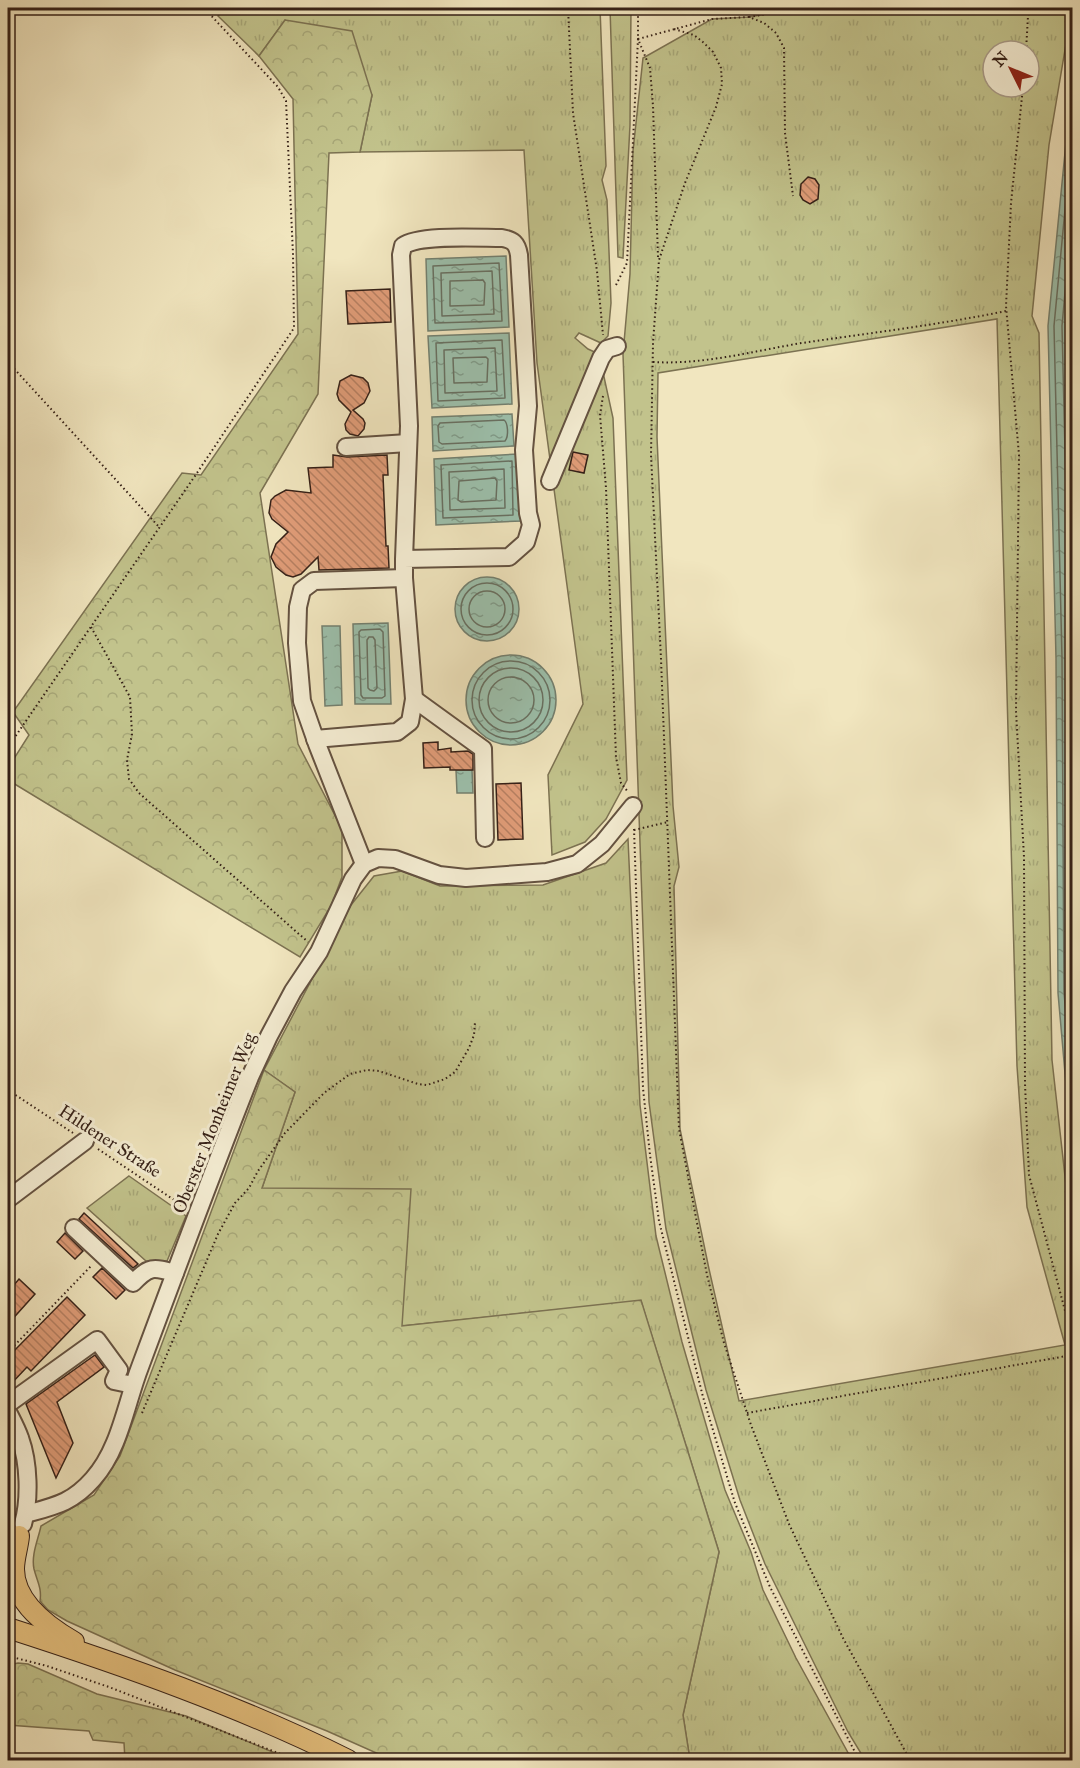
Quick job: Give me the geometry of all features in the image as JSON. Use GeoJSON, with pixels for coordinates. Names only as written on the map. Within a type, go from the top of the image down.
{"type":"FeatureCollection","features":[{"type":"Feature","properties":{"kind":"main road"},"geometry":{"type":"LineString","coordinates":[[19,1536],[14,1569],[24,1600],[46,1623],[99,1658]]}},
{"type":"Feature","properties":{"kind":"main road"},"geometry":{"type":"LineString","coordinates":[[8,1628],[99,1658],[232,1709],[348,1761]]}},
{"type":"Feature","properties":{"kind":"street"},"geometry":{"type":"LineString","coordinates":[[315,739],[397,732],[410,722],[414,699],[404,578],[404,559],[408,443],[401,255],[403,246],[409,241],[426,239],[502,238],[512,240],[518,247],[519,255],[528,406],[524,450],[528,513],[531,525],[526,542],[509,556],[404,559]]}},
{"type":"Feature","properties":{"kind":"street"},"geometry":{"type":"LineString","coordinates":[[550,481],[601,357],[607,349],[617,346]]}},
{"type":"Feature","properties":{"kind":"street"},"geometry":{"type":"LineString","coordinates":[[346,447],[408,443]]}},
{"type":"Feature","properties":{"kind":"street"},"geometry":{"type":"LineString","coordinates":[[404,578],[314,581],[302,590],[298,607],[297,644],[302,701],[364,864],[378,858],[395,859],[439,875],[466,878],[547,872],[577,864],[602,844],[632,801]]}},
{"type":"Feature","properties":{"kind":"street"},"geometry":{"type":"LineString","coordinates":[[414,699],[483,749],[485,838]]}},
{"type":"Feature","properties":{"kind":"street","name":"Oberster Monheimer Weg"},"geometry":{"type":"LineString","coordinates":[[26,1514],[50,1509],[73,1498],[94,1479],[109,1455],[133,1384],[250,1077],[268,1036],[293,991],[319,952],[354,879],[364,864]]}},
{"type":"Feature","properties":{"kind":"street"},"geometry":{"type":"LineString","coordinates":[[8,1199],[85,1141]]}},
{"type":"Feature","properties":{"kind":"street"},"geometry":{"type":"LineString","coordinates":[[74,1228],[133,1283],[150,1269],[158,1268],[176,1273]]}},
{"type":"Feature","properties":{"kind":"street"},"geometry":{"type":"LineString","coordinates":[[8,1404],[97,1340],[119,1370],[114,1382],[133,1384]]}},
{"type":"Feature","properties":{"kind":"street"},"geometry":{"type":"LineString","coordinates":[[8,1412],[21,1439],[27,1484],[26,1514],[8,1563]]}},
{"type":"Feature","properties":{"kind":"path"},"geometry":{"type":"LineString","coordinates":[[8,747],[160,528],[294,328],[286,101],[278,87],[204,8]]}},
{"type":"Feature","properties":{"kind":"path"},"geometry":{"type":"LineString","coordinates":[[568,8],[573,113],[598,280],[602,334],[617,346]]}},
{"type":"Feature","properties":{"kind":"path"},"geometry":{"type":"LineString","coordinates":[[616,285],[627,263],[638,8]]}},
{"type":"Feature","properties":{"kind":"path"},"geometry":{"type":"LineString","coordinates":[[638,39],[712,19],[749,17],[803,8]]}},
{"type":"Feature","properties":{"kind":"path"},"geometry":{"type":"LineString","coordinates":[[1027,39],[1028,16],[1031,8]]}},
{"type":"Feature","properties":{"kind":"path"},"geometry":{"type":"LineString","coordinates":[[1052,8],[1072,15]]}},
{"type":"Feature","properties":{"kind":"path"},"geometry":{"type":"LineString","coordinates":[[749,17],[776,33],[784,48],[785,133],[793,196]]}},
{"type":"Feature","properties":{"kind":"path"},"geometry":{"type":"LineString","coordinates":[[658,260],[685,183],[717,107],[722,84],[721,68],[713,52],[694,35],[674,29]]}},
{"type":"Feature","properties":{"kind":"path"},"geometry":{"type":"LineString","coordinates":[[638,39],[650,68],[652,97],[658,260],[651,454],[679,1129],[707,1275],[724,1343],[747,1413],[789,1524],[843,1638],[910,1761]]}},
{"type":"Feature","properties":{"kind":"path"},"geometry":{"type":"LineString","coordinates":[[1022,99],[1011,203],[1007,311],[1019,455],[1016,711],[1023,846],[1025,1084],[1029,1175],[1072,1337]]}},
{"type":"Feature","properties":{"kind":"path"},"geometry":{"type":"LineString","coordinates":[[653,362],[676,363],[726,358],[1007,311]]}},
{"type":"Feature","properties":{"kind":"path"},"geometry":{"type":"LineString","coordinates":[[8,362],[160,528]]}},
{"type":"Feature","properties":{"kind":"path"},"geometry":{"type":"LineString","coordinates":[[604,391],[600,415],[606,488],[616,758],[621,783],[632,801]]}},
{"type":"Feature","properties":{"kind":"path"},"geometry":{"type":"LineString","coordinates":[[91,627],[130,697],[132,734],[127,760],[129,779],[139,793],[319,952]]}},
{"type":"Feature","properties":{"kind":"path"},"geometry":{"type":"LineString","coordinates":[[668,822],[634,830],[643,1088],[660,1221],[703,1397],[735,1503],[770,1587],[859,1761]]}},
{"type":"Feature","properties":{"kind":"path"},"geometry":{"type":"LineString","coordinates":[[139,1419],[152,1394],[218,1234],[235,1203],[249,1188],[285,1133],[324,1094],[350,1074],[367,1070],[379,1071],[427,1085],[445,1079],[455,1072],[469,1048],[474,1035],[475,1022]]}},
{"type":"Feature","properties":{"kind":"path","name":"Hildener Straße"},"geometry":{"type":"LineString","coordinates":[[8,1090],[198,1215]]}},
{"type":"Feature","properties":{"kind":"path"},"geometry":{"type":"LineString","coordinates":[[8,1342],[13,1347],[103,1255]]}},
{"type":"Feature","properties":{"kind":"path"},"geometry":{"type":"LineString","coordinates":[[747,1413],[1072,1355]]}},
{"type":"Feature","properties":{"kind":"path"},"geometry":{"type":"LineString","coordinates":[[8,1656],[47,1666],[110,1688],[296,1761]]}},
{"type":"Feature","properties":{"kind":"green space"},"geometry":{"type":"Polygon","coordinates":[[[351,8],[600,8],[606,166],[602,180],[607,200],[611,303],[608,336],[601,343],[579,333],[575,338],[588,349],[599,354],[613,418],[627,780],[606,819],[585,842],[552,855],[548,775],[583,704],[537,363],[524,150],[360,152],[372,95],[285,20],[259,56],[218,16],[222,11],[351,8]]]}},
{"type":"Feature","properties":{"kind":"green space"},"geometry":{"type":"Polygon","coordinates":[[[610,8],[631,8],[630,125],[623,258],[618,257],[610,8]]]}},
{"type":"Feature","properties":{"kind":"green space"},"geometry":{"type":"Polygon","coordinates":[[[803,8],[1072,8],[1049,145],[1032,316],[1039,333],[1052,1060],[1072,1223],[1072,1760],[865,1760],[848,1732],[765,1564],[740,1500],[706,1390],[666,1229],[649,1102],[623,354],[630,274],[633,151],[643,58],[712,19],[749,17],[803,8]],[[997,319],[658,373],[657,437],[673,806],[679,867],[674,886],[680,1129],[739,1401],[1065,1345],[1027,1207],[1017,1066],[997,319]]]}},
{"type":"Feature","properties":{"kind":"green space"},"geometry":{"type":"Polygon","coordinates":[[[285,20],[352,31],[372,95],[360,152],[329,153],[318,394],[260,493],[298,744],[342,829],[342,877],[331,906],[300,957],[8,780],[8,768],[29,735],[13,712],[182,473],[201,475],[298,334],[293,99],[259,56],[285,20]]]}},
{"type":"Feature","properties":{"kind":"green space"},"geometry":{"type":"Polygon","coordinates":[[[628,839],[640,1105],[656,1236],[682,1342],[725,1490],[751,1552],[763,1590],[796,1658],[852,1760],[690,1760],[683,1715],[719,1552],[641,1301],[401,1326],[262,1188],[295,1092],[264,1070],[351,905],[374,876],[402,871],[440,886],[543,885],[606,863],[628,839]]]}},
{"type":"Feature","properties":{"kind":"green space"},"geometry":{"type":"Polygon","coordinates":[[[264,1070],[295,1092],[262,1188],[411,1189],[402,1326],[641,1300],[719,1552],[683,1715],[690,1760],[392,1760],[327,1731],[175,1670],[67,1621],[48,1610],[40,1601],[40,1588],[33,1564],[41,1526],[94,1495],[120,1456],[264,1070]]]}},
{"type":"Feature","properties":{"kind":"green space"},"geometry":{"type":"Polygon","coordinates":[[[129,1176],[186,1216],[167,1261],[146,1261],[87,1208],[129,1176]]]}},
{"type":"Feature","properties":{"kind":"green space"},"geometry":{"type":"Polygon","coordinates":[[[28,1664],[97,1694],[186,1716],[292,1760],[125,1760],[124,1743],[93,1740],[89,1731],[8,1725],[8,1670],[9,1665],[28,1664]]]}},
{"type":"Feature","properties":{"kind":"water"},"geometry":{"type":"Polygon","coordinates":[[[1072,100],[1072,1153],[1058,993],[1056,658],[1048,326],[1072,100]]]}},
{"type":"Feature","properties":{"kind":"water"},"geometry":{"type":"Polygon","coordinates":[[[506,256],[509,327],[428,331],[426,259],[506,256]]]}},
{"type":"Feature","properties":{"kind":"water"},"geometry":{"type":"Polygon","coordinates":[[[509,333],[512,404],[432,408],[428,336],[509,333]]]}},
{"type":"Feature","properties":{"kind":"water"},"geometry":{"type":"Polygon","coordinates":[[[512,414],[514,446],[433,451],[432,417],[512,414]]]}},
{"type":"Feature","properties":{"kind":"water"},"geometry":{"type":"Polygon","coordinates":[[[518,454],[521,521],[436,525],[434,459],[518,454]]]}},
{"type":"Feature","properties":{"kind":"water"},"geometry":{"type":"Polygon","coordinates":[[[487,577],[505,582],[510,586],[514,591],[519,609],[514,627],[510,632],[505,636],[487,641],[469,636],[464,632],[460,627],[455,609],[460,591],[464,586],[469,582],[487,577]]]}},
{"type":"Feature","properties":{"kind":"water"},"geometry":{"type":"Polygon","coordinates":[[[388,623],[391,704],[355,704],[353,624],[388,623]]]}},
{"type":"Feature","properties":{"kind":"water"},"geometry":{"type":"Polygon","coordinates":[[[322,626],[340,626],[342,705],[325,706],[322,626]]]}},
{"type":"Feature","properties":{"kind":"water"},"geometry":{"type":"Polygon","coordinates":[[[502,655],[520,655],[536,662],[549,675],[556,691],[556,709],[549,725],[536,738],[520,745],[502,745],[486,738],[473,725],[466,709],[466,691],[473,675],[486,662],[502,655]]]}},
{"type":"Feature","properties":{"kind":"water"},"geometry":{"type":"Polygon","coordinates":[[[456,770],[472,770],[473,793],[457,793],[456,770]]]}},
{"type":"Feature","properties":{"kind":"building"},"geometry":{"type":"Polygon","coordinates":[[[808,177],[815,179],[819,185],[818,199],[810,204],[800,195],[801,184],[808,177]]]}},
{"type":"Feature","properties":{"kind":"building"},"geometry":{"type":"Polygon","coordinates":[[[390,289],[391,322],[348,324],[346,291],[390,289]]]}},
{"type":"Feature","properties":{"kind":"building"},"geometry":{"type":"Polygon","coordinates":[[[351,375],[363,378],[368,383],[370,391],[364,403],[353,410],[365,423],[364,429],[358,436],[346,430],[345,424],[351,412],[339,400],[337,394],[340,381],[351,375]]]}},
{"type":"Feature","properties":{"kind":"building"},"geometry":{"type":"Polygon","coordinates":[[[573,452],[588,455],[584,473],[569,470],[573,452]]]}},
{"type":"Feature","properties":{"kind":"building"},"geometry":{"type":"Polygon","coordinates":[[[333,455],[347,457],[387,455],[388,475],[383,475],[389,568],[319,570],[318,557],[301,574],[293,577],[286,575],[276,567],[271,557],[276,544],[288,532],[272,519],[269,513],[271,500],[286,490],[311,493],[308,468],[333,467],[333,455]]]}},
{"type":"Feature","properties":{"kind":"building"},"geometry":{"type":"Polygon","coordinates":[[[438,742],[438,750],[451,748],[451,752],[468,751],[473,754],[473,770],[450,770],[450,767],[424,768],[423,743],[438,742]]]}},
{"type":"Feature","properties":{"kind":"building"},"geometry":{"type":"Polygon","coordinates":[[[521,783],[523,839],[498,840],[496,784],[521,783]]]}},
{"type":"Feature","properties":{"kind":"building"},"geometry":{"type":"Polygon","coordinates":[[[84,1213],[138,1264],[133,1268],[79,1219],[84,1213]]]}},
{"type":"Feature","properties":{"kind":"building"},"geometry":{"type":"Polygon","coordinates":[[[65,1233],[83,1251],[75,1259],[57,1242],[65,1233]]]}},
{"type":"Feature","properties":{"kind":"building"},"geometry":{"type":"Polygon","coordinates":[[[102,1268],[125,1290],[116,1299],[93,1277],[102,1268]]]}},
{"type":"Feature","properties":{"kind":"building"},"geometry":{"type":"Polygon","coordinates":[[[19,1279],[35,1294],[8,1324],[8,1292],[19,1279]]]}},
{"type":"Feature","properties":{"kind":"building"},"geometry":{"type":"Polygon","coordinates":[[[67,1297],[85,1315],[31,1371],[27,1367],[8,1387],[8,1357],[67,1297]]]}},
{"type":"Feature","properties":{"kind":"building"},"geometry":{"type":"Polygon","coordinates":[[[95,1355],[104,1367],[57,1402],[73,1443],[56,1478],[26,1404],[95,1355]]]}}]}
